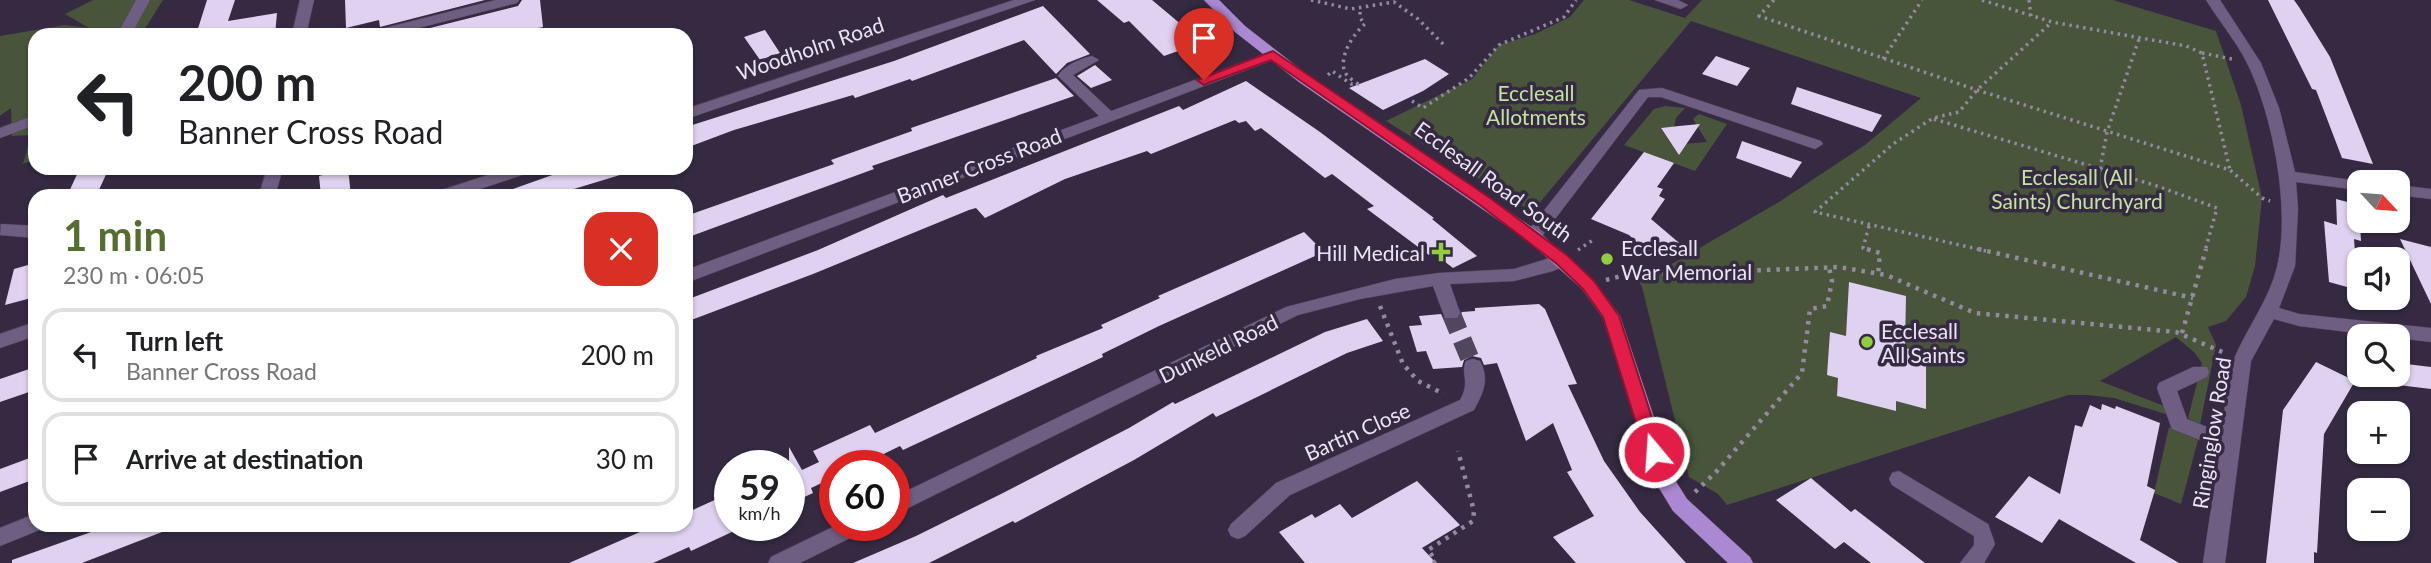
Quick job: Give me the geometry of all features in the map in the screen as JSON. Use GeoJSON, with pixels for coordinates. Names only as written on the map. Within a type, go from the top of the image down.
{"type":"FeatureCollection","features":[{"type":"Feature","properties":{"kind":"main road","name":"Ecclesall Road South"},"geometry":{"type":"LineString","coordinates":[[1211,0],[1273,55],[1533,236],[1588,285],[1612,319],[1666,482],[1680,505],[1742,563]]}},
{"type":"Feature","properties":{"kind":"street"},"geometry":{"type":"LineString","coordinates":[[128,28],[143,0]]}},
{"type":"Feature","properties":{"kind":"street"},"geometry":{"type":"LineString","coordinates":[[301,28],[307,0]]}},
{"type":"Feature","properties":{"kind":"street"},"geometry":{"type":"LineString","coordinates":[[402,28],[512,0]]}},
{"type":"Feature","properties":{"kind":"street","name":"Woodholm Road"},"geometry":{"type":"LineString","coordinates":[[693,112],[1028,0]]}},
{"type":"Feature","properties":{"kind":"street"},"geometry":{"type":"LineString","coordinates":[[1662,0],[1681,5]]}},
{"type":"Feature","properties":{"kind":"street","name":"Ringinglow Road"},"geometry":{"type":"LineString","coordinates":[[2213,0],[2254,63],[2277,127],[2288,176],[2290,209],[2286,266],[2269,311],[2242,360],[2214,563]]}},
{"type":"Feature","properties":{"kind":"street","name":"Banner Cross Road"},"geometry":{"type":"LineString","coordinates":[[693,274],[1273,55]]}},
{"type":"Feature","properties":{"kind":"street"},"geometry":{"type":"LineString","coordinates":[[1092,60],[1067,72],[1065,76],[1108,116]]}},
{"type":"Feature","properties":{"kind":"street"},"geometry":{"type":"LineString","coordinates":[[1533,236],[1644,93],[1662,92],[1815,144]]}},
{"type":"Feature","properties":{"kind":"street"},"geometry":{"type":"LineString","coordinates":[[0,133],[28,123]]}},
{"type":"Feature","properties":{"kind":"street"},"geometry":{"type":"LineString","coordinates":[[467,189],[506,175]]}},
{"type":"Feature","properties":{"kind":"street"},"geometry":{"type":"LineString","coordinates":[[2288,176],[2347,183]]}},
{"type":"Feature","properties":{"kind":"street"},"geometry":{"type":"LineString","coordinates":[[2410,191],[2431,194]]}},
{"type":"Feature","properties":{"kind":"street"},"geometry":{"type":"LineString","coordinates":[[1,230],[28,232]]}},
{"type":"Feature","properties":{"kind":"street","name":"Dunkeld Road"},"geometry":{"type":"LineString","coordinates":[[910,498],[1292,312],[1332,298],[1373,289],[1439,279],[1535,272],[1563,260]]}},
{"type":"Feature","properties":{"kind":"street"},"geometry":{"type":"LineString","coordinates":[[1439,279],[1451,313]]}},
{"type":"Feature","properties":{"kind":"street"},"geometry":{"type":"LineString","coordinates":[[2269,311],[2299,320],[2431,335]]}},
{"type":"Feature","properties":{"kind":"street"},"geometry":{"type":"LineString","coordinates":[[0,341],[28,331]]}},
{"type":"Feature","properties":{"kind":"street"},"geometry":{"type":"LineString","coordinates":[[1467,405],[1477,387],[1472,366]]}},
{"type":"Feature","properties":{"kind":"street"},"geometry":{"type":"LineString","coordinates":[[2200,372],[2166,388],[2179,424],[2230,444]]}},
{"type":"Feature","properties":{"kind":"street","name":"Bartin Close"},"geometry":{"type":"LineString","coordinates":[[1238,530],[1283,489],[1467,405]]}},
{"type":"Feature","properties":{"kind":"street"},"geometry":{"type":"LineString","coordinates":[[1899,479],[1981,530],[1985,536],[1984,546],[1971,563]]}},
{"type":"Feature","properties":{"kind":"street"},"geometry":{"type":"LineString","coordinates":[[0,537],[28,526]]}},
{"type":"Feature","properties":{"kind":"street"},"geometry":{"type":"LineString","coordinates":[[779,563],[824,541]]}},
{"type":"Feature","properties":{"kind":"path"},"geometry":{"type":"LineString","coordinates":[[1311,0],[1338,7],[1360,8],[1394,2],[1418,19],[1446,47]]}},
{"type":"Feature","properties":{"kind":"path"},"geometry":{"type":"LineString","coordinates":[[1412,101],[1423,108],[1469,78],[1499,45],[1564,17],[1576,0]]}},
{"type":"Feature","properties":{"kind":"path"},"geometry":{"type":"LineString","coordinates":[[1774,0],[1759,16],[1977,90],[2230,170],[2262,198],[2290,209]]}},
{"type":"Feature","properties":{"kind":"path"},"geometry":{"type":"LineString","coordinates":[[1883,59],[1922,0]]}},
{"type":"Feature","properties":{"kind":"path"},"geometry":{"type":"LineString","coordinates":[[1982,0],[2052,22],[2186,46],[2202,53],[2230,170]]}},
{"type":"Feature","properties":{"kind":"path"},"geometry":{"type":"LineString","coordinates":[[2029,0],[2031,16]]}},
{"type":"Feature","properties":{"kind":"path"},"geometry":{"type":"LineString","coordinates":[[1359,84],[1343,70],[1342,63],[1349,41],[1365,24],[1360,18],[1360,8]]}},
{"type":"Feature","properties":{"kind":"path"},"geometry":{"type":"LineString","coordinates":[[2052,22],[1977,90],[1959,111],[1933,118],[1893,144],[1815,212],[2193,298]]}},
{"type":"Feature","properties":{"kind":"path"},"geometry":{"type":"LineString","coordinates":[[2100,170],[2107,132],[2139,39]]}},
{"type":"Feature","properties":{"kind":"path"},"geometry":{"type":"LineString","coordinates":[[1933,118],[2154,185],[2217,208],[2182,333]]}},
{"type":"Feature","properties":{"kind":"path"},"geometry":{"type":"LineString","coordinates":[[1868,226],[1863,248],[1880,253],[1878,275]]}},
{"type":"Feature","properties":{"kind":"path"},"geometry":{"type":"LineString","coordinates":[[1695,492],[1716,472],[1802,373],[1810,309],[1827,306],[1832,281],[1829,267]]}},
{"type":"Feature","properties":{"kind":"path"},"geometry":{"type":"LineString","coordinates":[[1588,285],[1621,276],[1839,267],[1886,275],[1975,313],[2182,333],[2242,360]]}},
{"type":"Feature","properties":{"kind":"path"},"geometry":{"type":"LineString","coordinates":[[1373,289],[1403,364],[1418,381],[1467,405]]}},
{"type":"Feature","properties":{"kind":"path"},"geometry":{"type":"LineString","coordinates":[[1433,563],[1436,561],[1429,550],[1473,521],[1474,511],[1458,451]]}},
{"type":"Feature","properties":{"kind":"green space"},"geometry":{"type":"Polygon","coordinates":[[[93,0],[163,0],[145,28],[89,28],[65,14],[93,0]]]}},
{"type":"Feature","properties":{"kind":"green space","name":"Ecclesall (All Saints) Churchyard"},"geometry":{"type":"Polygon","coordinates":[[[1584,0],[1629,0],[1685,18],[1702,0],[2113,0],[2216,31],[2241,105],[2262,198],[2255,266],[2246,297],[2226,321],[2208,327],[2216,345],[2200,425],[2188,418],[2202,363],[2194,352],[2176,337],[2100,381],[2164,406],[2172,411],[2172,416],[2114,398],[2068,395],[1727,505],[1718,494],[1689,477],[1642,287],[1634,272],[1663,269],[1779,202],[1865,145],[1921,98],[1691,21],[1532,212],[1386,121],[1472,79],[1499,45],[1535,34],[1570,17],[1584,0]]]}},
{"type":"Feature","properties":{"kind":"green space"},"geometry":{"type":"Polygon","coordinates":[[[65,25],[89,28],[47,28],[65,25]]]}},
{"type":"Feature","properties":{"kind":"green space"},"geometry":{"type":"Polygon","coordinates":[[[28,31],[28,135],[12,136],[11,108],[0,116],[0,36],[28,31]]]}},
{"type":"Feature","properties":{"kind":"green space"},"geometry":{"type":"Polygon","coordinates":[[[1665,106],[1685,108],[1676,118],[1674,127],[1661,129],[1672,145],[1707,142],[1693,119],[1699,114],[1727,124],[1695,171],[1624,145],[1654,109],[1665,106]]]}},
{"type":"Feature","properties":{"kind":"green space"},"geometry":{"type":"Polygon","coordinates":[[[28,146],[28,162],[23,164],[28,146]]]}},
{"type":"Feature","properties":{"kind":"green space"},"geometry":{"type":"Polygon","coordinates":[[[2169,427],[2198,440],[2181,504],[2154,493],[2169,427]]]}},
{"type":"Feature","properties":{"kind":"building"},"geometry":{"type":"Polygon","coordinates":[[[207,0],[235,0],[228,21],[277,13],[276,28],[198,28],[207,0]]]}},
{"type":"Feature","properties":{"kind":"building"},"geometry":{"type":"Polygon","coordinates":[[[345,0],[485,0],[380,27],[379,20],[346,28],[345,0]]]}},
{"type":"Feature","properties":{"kind":"building"},"geometry":{"type":"Polygon","coordinates":[[[522,0],[540,0],[543,27],[430,28],[518,6],[522,0]]]}},
{"type":"Feature","properties":{"kind":"building"},"geometry":{"type":"Polygon","coordinates":[[[1097,0],[1152,0],[1207,46],[1184,54],[1181,50],[1164,56],[1129,21],[1124,23],[1097,0]]]}},
{"type":"Feature","properties":{"kind":"building"},"geometry":{"type":"Polygon","coordinates":[[[2268,0],[2294,0],[2299,7],[2330,57],[2373,164],[2342,158],[2316,90],[2312,89],[2268,0]]]}},
{"type":"Feature","properties":{"kind":"building"},"geometry":{"type":"Polygon","coordinates":[[[1043,6],[1090,54],[1067,63],[1056,74],[1024,40],[912,81],[910,79],[855,98],[853,95],[734,130],[693,145],[693,125],[894,61],[1043,6]]]}},
{"type":"Feature","properties":{"kind":"building"},"geometry":{"type":"Polygon","coordinates":[[[765,30],[780,53],[760,60],[744,37],[765,30]]]}},
{"type":"Feature","properties":{"kind":"building"},"geometry":{"type":"Polygon","coordinates":[[[1716,56],[1750,68],[1737,86],[1702,74],[1716,56]]]}},
{"type":"Feature","properties":{"kind":"building"},"geometry":{"type":"Polygon","coordinates":[[[1425,59],[1449,74],[1423,91],[1383,110],[1349,88],[1425,59]]]}},
{"type":"Feature","properties":{"kind":"building"},"geometry":{"type":"Polygon","coordinates":[[[1095,65],[1112,80],[1091,88],[1077,76],[1095,65]]]}},
{"type":"Feature","properties":{"kind":"building"},"geometry":{"type":"Polygon","coordinates":[[[1056,78],[1074,96],[872,166],[874,169],[693,235],[693,214],[834,164],[831,160],[912,131],[911,128],[1056,78]]]}},
{"type":"Feature","properties":{"kind":"building"},"geometry":{"type":"Polygon","coordinates":[[[1246,81],[1320,132],[1434,218],[1432,219],[1477,256],[1453,268],[1436,255],[1429,255],[1367,209],[1374,206],[1332,174],[1325,178],[1261,128],[1255,131],[1246,121],[1239,123],[1235,120],[1151,154],[1147,151],[1065,179],[985,218],[976,208],[969,210],[693,319],[693,297],[818,250],[943,195],[946,198],[1179,106],[1183,110],[1246,81]]]}},
{"type":"Feature","properties":{"kind":"building"},"geometry":{"type":"Polygon","coordinates":[[[1797,87],[1882,115],[1872,132],[1791,104],[1797,87]]]}},
{"type":"Feature","properties":{"kind":"building"},"geometry":{"type":"Polygon","coordinates":[[[1700,124],[1679,155],[1661,128],[1679,126],[1700,124]]]}},
{"type":"Feature","properties":{"kind":"building"},"geometry":{"type":"Polygon","coordinates":[[[1742,141],[1802,162],[1791,178],[1736,158],[1742,141]]]}},
{"type":"Feature","properties":{"kind":"building"},"geometry":{"type":"Polygon","coordinates":[[[1644,152],[1674,163],[1657,187],[1663,189],[1659,196],[1665,199],[1651,219],[1684,247],[1661,256],[1659,254],[1652,257],[1629,235],[1591,219],[1644,152]]]}},
{"type":"Feature","properties":{"kind":"building"},"geometry":{"type":"Polygon","coordinates":[[[77,175],[106,175],[99,189],[70,189],[77,175]]]}},
{"type":"Feature","properties":{"kind":"building"},"geometry":{"type":"Polygon","coordinates":[[[349,175],[350,189],[320,189],[319,176],[349,175]]]}},
{"type":"Feature","properties":{"kind":"building"},"geometry":{"type":"Polygon","coordinates":[[[552,175],[620,175],[574,189],[513,189],[552,175]]]}},
{"type":"Feature","properties":{"kind":"building"},"geometry":{"type":"Polygon","coordinates":[[[2336,199],[2347,202],[2347,233],[2361,233],[2361,241],[2354,239],[2355,247],[2347,247],[2347,287],[2329,282],[2324,221],[2337,225],[2336,199]]]}},
{"type":"Feature","properties":{"kind":"building"},"geometry":{"type":"Polygon","coordinates":[[[1304,232],[1324,252],[1159,326],[1102,354],[1103,357],[903,450],[900,446],[892,450],[819,450],[819,462],[813,451],[870,425],[875,433],[1037,358],[1036,356],[1103,328],[1101,325],[1160,298],[1158,296],[1304,232]]]}},
{"type":"Feature","properties":{"kind":"building"},"geometry":{"type":"Polygon","coordinates":[[[2400,239],[2431,247],[2431,304],[2410,260],[2410,247],[2404,247],[2400,239]]]}},
{"type":"Feature","properties":{"kind":"building"},"geometry":{"type":"Polygon","coordinates":[[[28,265],[28,299],[5,305],[14,269],[28,265]]]}},
{"type":"Feature","properties":{"kind":"building","name":"Ecclesall All Saints"},"geometry":{"type":"Polygon","coordinates":[[[1849,282],[1906,296],[1905,348],[1926,353],[1926,409],[1896,401],[1896,411],[1837,396],[1838,378],[1827,375],[1830,332],[1846,336],[1849,282]]]}},
{"type":"Feature","properties":{"kind":"building"},"geometry":{"type":"Polygon","coordinates":[[[1539,304],[1545,309],[1577,384],[1568,385],[1604,461],[1640,512],[1686,563],[1576,563],[1553,537],[1594,516],[1567,472],[1572,470],[1553,423],[1526,441],[1497,363],[1484,365],[1481,358],[1472,356],[1464,360],[1462,367],[1433,369],[1426,351],[1417,352],[1409,326],[1422,325],[1419,316],[1441,314],[1444,320],[1457,321],[1462,312],[1475,311],[1475,308],[1539,304]]]}},
{"type":"Feature","properties":{"kind":"building"},"geometry":{"type":"Polygon","coordinates":[[[1367,319],[1383,341],[1347,353],[1216,417],[1213,413],[1134,460],[1015,523],[1013,521],[929,563],[853,563],[910,541],[910,539],[1129,428],[1173,402],[1175,404],[1325,332],[1367,319]]]}},
{"type":"Feature","properties":{"kind":"building"},"geometry":{"type":"Polygon","coordinates":[[[2316,362],[2347,377],[2347,387],[2351,387],[2324,434],[2317,553],[2314,552],[2314,563],[2266,563],[2283,410],[2316,362]]]}},
{"type":"Feature","properties":{"kind":"building"},"geometry":{"type":"Polygon","coordinates":[[[2410,364],[2431,367],[2431,389],[2410,386],[2410,364]]]}},
{"type":"Feature","properties":{"kind":"building"},"geometry":{"type":"Polygon","coordinates":[[[28,369],[28,392],[0,402],[0,379],[28,369]]]}},
{"type":"Feature","properties":{"kind":"building"},"geometry":{"type":"Polygon","coordinates":[[[2102,404],[2115,409],[2116,406],[2160,423],[2147,486],[2155,490],[2140,540],[2179,563],[2136,563],[2059,519],[2042,543],[1995,517],[2029,476],[2060,494],[2075,425],[2082,427],[2090,405],[2101,410],[2102,404]]]}},
{"type":"Feature","properties":{"kind":"building"},"geometry":{"type":"Polygon","coordinates":[[[28,459],[28,482],[0,492],[0,469],[28,459]]]}},
{"type":"Feature","properties":{"kind":"building"},"geometry":{"type":"Polygon","coordinates":[[[819,462],[819,484],[811,488],[813,493],[805,497],[805,469],[819,462]]]}},
{"type":"Feature","properties":{"kind":"building"},"geometry":{"type":"Polygon","coordinates":[[[1811,478],[1851,512],[1855,509],[1925,563],[1871,563],[1844,542],[1835,549],[1776,500],[1811,478]]]}},
{"type":"Feature","properties":{"kind":"building"},"geometry":{"type":"Polygon","coordinates":[[[1417,481],[1460,525],[1422,548],[1436,563],[1305,563],[1279,532],[1312,514],[1315,518],[1340,504],[1352,518],[1417,481]]]}},
{"type":"Feature","properties":{"kind":"building"},"geometry":{"type":"Polygon","coordinates":[[[714,500],[714,540],[691,551],[689,547],[653,563],[569,563],[640,532],[693,532],[693,510],[714,500]]]}},
{"type":"Feature","properties":{"kind":"building"},"geometry":{"type":"Polygon","coordinates":[[[91,532],[162,532],[82,563],[12,563],[12,560],[91,532]]]}},
{"type":"Feature","properties":{"kind":"tunnel"},"geometry":{"type":"LineString","coordinates":[[1451,313],[1473,366]]}},
{"type":"Feature","properties":{"kind":"place","name":"Hill Medical"},"geometry":{"type":"Point","coordinates":[1441,252]}},
{"type":"Feature","properties":{"kind":"place","name":"Ecclesall War Memorial"},"geometry":{"type":"Point","coordinates":[1607,259]}},
{"type":"Feature","properties":{"kind":"place","name":"Ecclesall All Saints"},"geometry":{"type":"Point","coordinates":[1867,342]}},
{"type":"Feature","properties":{"kind":"route"},"geometry":{"type":"LineString","coordinates":[[1204,80],[1273,55],[1485,202],[1563,260],[1588,285],[1611,316],[1654,452]]}},
{"type":"Feature","properties":{"kind":"park label","name":"Ecclesall Allotments"},"geometry":{"type":"Point","coordinates":[1536,104]}}]}
